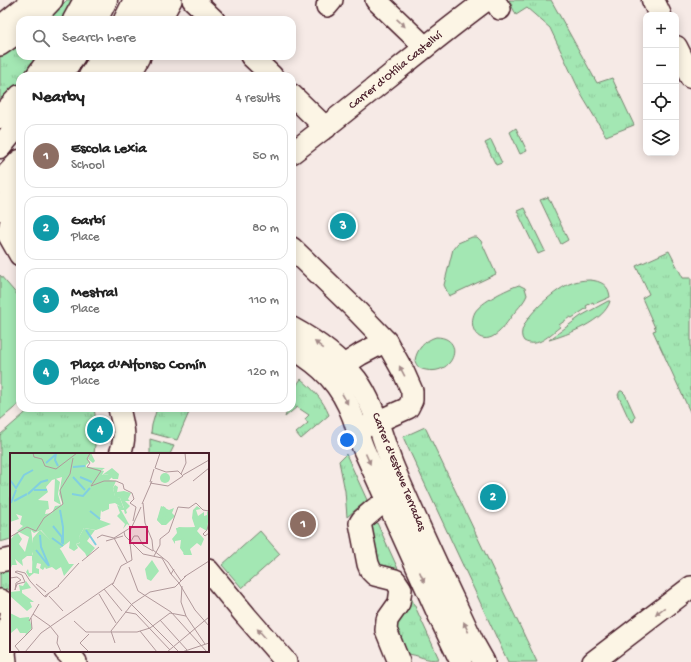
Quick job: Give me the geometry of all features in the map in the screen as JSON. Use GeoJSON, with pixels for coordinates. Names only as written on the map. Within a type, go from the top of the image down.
{"type":"FeatureCollection","features":[{"type":"Feature","properties":{"kind":"main road"},"geometry":{"type":"LineString","coordinates":[[76,16],[85,0]]}},
{"type":"Feature","properties":{"kind":"main road"},"geometry":{"type":"LineString","coordinates":[[98,16],[106,0]]}},
{"type":"Feature","properties":{"kind":"main road"},"geometry":{"type":"LineString","coordinates":[[127,16],[135,0]]}},
{"type":"Feature","properties":{"kind":"main road"},"geometry":{"type":"LineString","coordinates":[[145,16],[152,0]]}},
{"type":"Feature","properties":{"kind":"main road"},"geometry":{"type":"LineString","coordinates":[[653,0],[659,12]]}},
{"type":"Feature","properties":{"kind":"main road"},"geometry":{"type":"LineString","coordinates":[[676,48],[691,77]]}},
{"type":"Feature","properties":{"kind":"main road"},"geometry":{"type":"LineString","coordinates":[[39,72],[48,60]]}},
{"type":"Feature","properties":{"kind":"main road"},"geometry":{"type":"LineString","coordinates":[[63,72],[71,60]]}},
{"type":"Feature","properties":{"kind":"main road"},"geometry":{"type":"LineString","coordinates":[[93,72],[100,60]]}},
{"type":"Feature","properties":{"kind":"main road"},"geometry":{"type":"LineString","coordinates":[[112,72],[120,60]]}},
{"type":"Feature","properties":{"kind":"main road"},"geometry":{"type":"LineString","coordinates":[[0,117],[16,100]]}},
{"type":"Feature","properties":{"kind":"main road"},"geometry":{"type":"LineString","coordinates":[[0,147],[16,128]]}},
{"type":"Feature","properties":{"kind":"main road"},"geometry":{"type":"LineString","coordinates":[[0,182],[16,165]]}},
{"type":"Feature","properties":{"kind":"main road"},"geometry":{"type":"LineString","coordinates":[[0,209],[16,191]]}},
{"type":"Feature","properties":{"kind":"street"},"geometry":{"type":"LineString","coordinates":[[0,27],[33,0]]}},
{"type":"Feature","properties":{"kind":"street"},"geometry":{"type":"LineString","coordinates":[[36,16],[52,0]]}},
{"type":"Feature","properties":{"kind":"street"},"geometry":{"type":"LineString","coordinates":[[162,16],[171,0]]}},
{"type":"Feature","properties":{"kind":"street"},"geometry":{"type":"LineString","coordinates":[[193,0],[210,16]]}},
{"type":"Feature","properties":{"kind":"street"},"geometry":{"type":"LineString","coordinates":[[376,0],[425,47]]}},
{"type":"Feature","properties":{"kind":"street","name":"Carrer d'Otília Castellví"},"geometry":{"type":"LineString","coordinates":[[296,150],[326,128],[425,47],[485,1],[492,0],[500,9]]}},
{"type":"Feature","properties":{"kind":"street"},"geometry":{"type":"LineString","coordinates":[[0,45],[16,33]]}},
{"type":"Feature","properties":{"kind":"street"},"geometry":{"type":"LineString","coordinates":[[131,72],[138,60]]}},
{"type":"Feature","properties":{"kind":"street"},"geometry":{"type":"LineString","coordinates":[[255,60],[268,72]]}},
{"type":"Feature","properties":{"kind":"street"},"geometry":{"type":"LineString","coordinates":[[296,99],[326,128]]}},
{"type":"Feature","properties":{"kind":"street"},"geometry":{"type":"LineString","coordinates":[[16,215],[11,221],[8,234],[16,248]]}},
{"type":"Feature","properties":{"kind":"street"},"geometry":{"type":"LineString","coordinates":[[0,240],[16,260]]}},
{"type":"Feature","properties":{"kind":"street"},"geometry":{"type":"LineString","coordinates":[[296,252],[386,341],[412,391],[412,403],[408,408],[361,428],[355,422]]}},
{"type":"Feature","properties":{"kind":"street","name":"Carrer d'Esteve Terradas"},"geometry":{"type":"LineString","coordinates":[[296,330],[316,343],[337,371],[344,398],[355,422],[361,443],[439,616],[462,662]]}},
{"type":"Feature","properties":{"kind":"street"},"geometry":{"type":"LineString","coordinates":[[337,371],[386,341]]}},
{"type":"Feature","properties":{"kind":"street","name":"Carrer d'Esteve Terradas"},"geometry":{"type":"LineString","coordinates":[[296,351],[319,366],[337,371],[360,386],[371,406],[396,473],[475,646],[484,662]]}},
{"type":"Feature","properties":{"kind":"street"},"geometry":{"type":"LineString","coordinates":[[120,412],[124,446]]}},
{"type":"Feature","properties":{"kind":"street"},"geometry":{"type":"LineString","coordinates":[[124,446],[135,412]]}},
{"type":"Feature","properties":{"kind":"street"},"geometry":{"type":"LineString","coordinates":[[376,508],[360,523],[371,572],[375,575],[395,580],[401,589],[399,603],[379,621],[386,630],[399,662]]}},
{"type":"Feature","properties":{"kind":"street"},"geometry":{"type":"LineString","coordinates":[[0,561],[10,559]]}},
{"type":"Feature","properties":{"kind":"street"},"geometry":{"type":"LineString","coordinates":[[209,571],[286,662]]}},
{"type":"Feature","properties":{"kind":"street"},"geometry":{"type":"LineString","coordinates":[[593,662],[691,587]]}},
{"type":"Feature","properties":{"kind":"street"},"geometry":{"type":"LineString","coordinates":[[0,600],[10,605]]}},
{"type":"Feature","properties":{"kind":"street"},"geometry":{"type":"LineString","coordinates":[[5,647],[10,620]]}},
{"type":"Feature","properties":{"kind":"street"},"geometry":{"type":"LineString","coordinates":[[66,652],[76,662]]}},
{"type":"Feature","properties":{"kind":"green space"},"geometry":{"type":"Polygon","coordinates":[[[67,0],[79,0],[69,16],[51,16],[67,0]]]}},
{"type":"Feature","properties":{"kind":"green space"},"geometry":{"type":"Polygon","coordinates":[[[509,0],[551,0],[597,83],[612,78],[634,125],[606,136],[582,96],[550,28],[527,8],[516,15],[509,0]]]}},
{"type":"Feature","properties":{"kind":"green space"},"geometry":{"type":"Polygon","coordinates":[[[16,46],[16,60],[40,60],[30,72],[16,72],[16,89],[0,106],[0,57],[16,46]]]}},
{"type":"Feature","properties":{"kind":"green space"},"geometry":{"type":"Polygon","coordinates":[[[516,128],[527,151],[520,154],[510,132],[516,128]]]}},
{"type":"Feature","properties":{"kind":"green space"},"geometry":{"type":"Polygon","coordinates":[[[491,140],[502,163],[496,165],[485,143],[491,140]]]}},
{"type":"Feature","properties":{"kind":"green space"},"geometry":{"type":"Polygon","coordinates":[[[548,197],[568,240],[561,244],[540,200],[548,197]]]}},
{"type":"Feature","properties":{"kind":"green space"},"geometry":{"type":"Polygon","coordinates":[[[524,208],[545,251],[538,254],[517,211],[524,208]]]}},
{"type":"Feature","properties":{"kind":"green space"},"geometry":{"type":"Polygon","coordinates":[[[472,237],[477,237],[481,241],[496,274],[449,296],[444,285],[453,249],[458,243],[472,237]]]}},
{"type":"Feature","properties":{"kind":"green space"},"geometry":{"type":"Polygon","coordinates":[[[669,251],[683,278],[691,278],[691,414],[653,331],[656,330],[642,298],[649,294],[636,266],[669,251]]]}},
{"type":"Feature","properties":{"kind":"green space"},"geometry":{"type":"Polygon","coordinates":[[[0,275],[16,293],[16,406],[0,420],[0,275]]]}},
{"type":"Feature","properties":{"kind":"green space"},"geometry":{"type":"Polygon","coordinates":[[[590,280],[598,281],[604,284],[608,289],[610,297],[594,304],[593,302],[586,306],[587,308],[559,325],[560,327],[544,340],[534,343],[524,341],[522,334],[524,326],[536,309],[545,300],[569,284],[590,280]]]}},
{"type":"Feature","properties":{"kind":"green space"},"geometry":{"type":"Polygon","coordinates":[[[519,285],[525,288],[527,295],[522,304],[498,333],[492,337],[486,338],[478,336],[472,322],[478,308],[495,296],[519,285]]]}},
{"type":"Feature","properties":{"kind":"green space"},"geometry":{"type":"Polygon","coordinates":[[[610,301],[607,308],[593,321],[575,331],[549,340],[581,316],[610,301]]]}},
{"type":"Feature","properties":{"kind":"green space"},"geometry":{"type":"Polygon","coordinates":[[[436,337],[445,339],[451,343],[454,349],[450,362],[444,367],[436,370],[426,370],[420,368],[415,361],[419,349],[428,340],[436,337]]]}},
{"type":"Feature","properties":{"kind":"green space"},"geometry":{"type":"Polygon","coordinates":[[[301,379],[310,387],[324,404],[329,415],[301,439],[296,433],[308,423],[305,419],[309,415],[297,407],[296,408],[297,386],[301,379]]]}},
{"type":"Feature","properties":{"kind":"green space"},"geometry":{"type":"Polygon","coordinates":[[[620,391],[625,394],[635,416],[634,421],[632,422],[629,419],[618,395],[620,391]]]}},
{"type":"Feature","properties":{"kind":"green space"},"geometry":{"type":"Polygon","coordinates":[[[26,412],[95,412],[96,431],[94,453],[10,453],[10,539],[0,542],[0,435],[26,412]]]}},
{"type":"Feature","properties":{"kind":"green space"},"geometry":{"type":"Polygon","coordinates":[[[156,412],[189,412],[177,440],[151,433],[156,412]]]}},
{"type":"Feature","properties":{"kind":"green space"},"geometry":{"type":"Polygon","coordinates":[[[287,412],[291,412],[285,417],[287,412]]]}},
{"type":"Feature","properties":{"kind":"green space"},"geometry":{"type":"Polygon","coordinates":[[[425,427],[537,662],[508,662],[403,437],[425,427]]]}},
{"type":"Feature","properties":{"kind":"green space"},"geometry":{"type":"Polygon","coordinates":[[[150,439],[174,446],[170,453],[150,453],[150,439]]]}},
{"type":"Feature","properties":{"kind":"green space"},"geometry":{"type":"Polygon","coordinates":[[[346,454],[367,500],[347,517],[345,491],[339,461],[346,454]]]}},
{"type":"Feature","properties":{"kind":"green space"},"geometry":{"type":"Polygon","coordinates":[[[373,514],[439,659],[426,659],[415,655],[406,654],[392,632],[402,605],[380,572],[365,521],[373,514]]]}},
{"type":"Feature","properties":{"kind":"green space"},"geometry":{"type":"Polygon","coordinates":[[[260,531],[280,554],[242,588],[222,565],[260,531]]]}},
{"type":"Feature","properties":{"kind":"green space"},"geometry":{"type":"Polygon","coordinates":[[[10,570],[10,588],[9,590],[6,588],[4,592],[0,590],[0,571],[10,570]]]}},
{"type":"Feature","properties":{"kind":"place","name":"Mestral"},"geometry":{"type":"Point","coordinates":[343,226]}},
{"type":"Feature","properties":{"kind":"place","name":"Plaça d'Alfonso Comín"},"geometry":{"type":"Point","coordinates":[100,430]}},
{"type":"Feature","properties":{"kind":"place","name":"Garbí"},"geometry":{"type":"Point","coordinates":[493,497]}},
{"type":"Feature","properties":{"kind":"place","name":"Escola Lexia"},"geometry":{"type":"Point","coordinates":[303,524]}}]}
